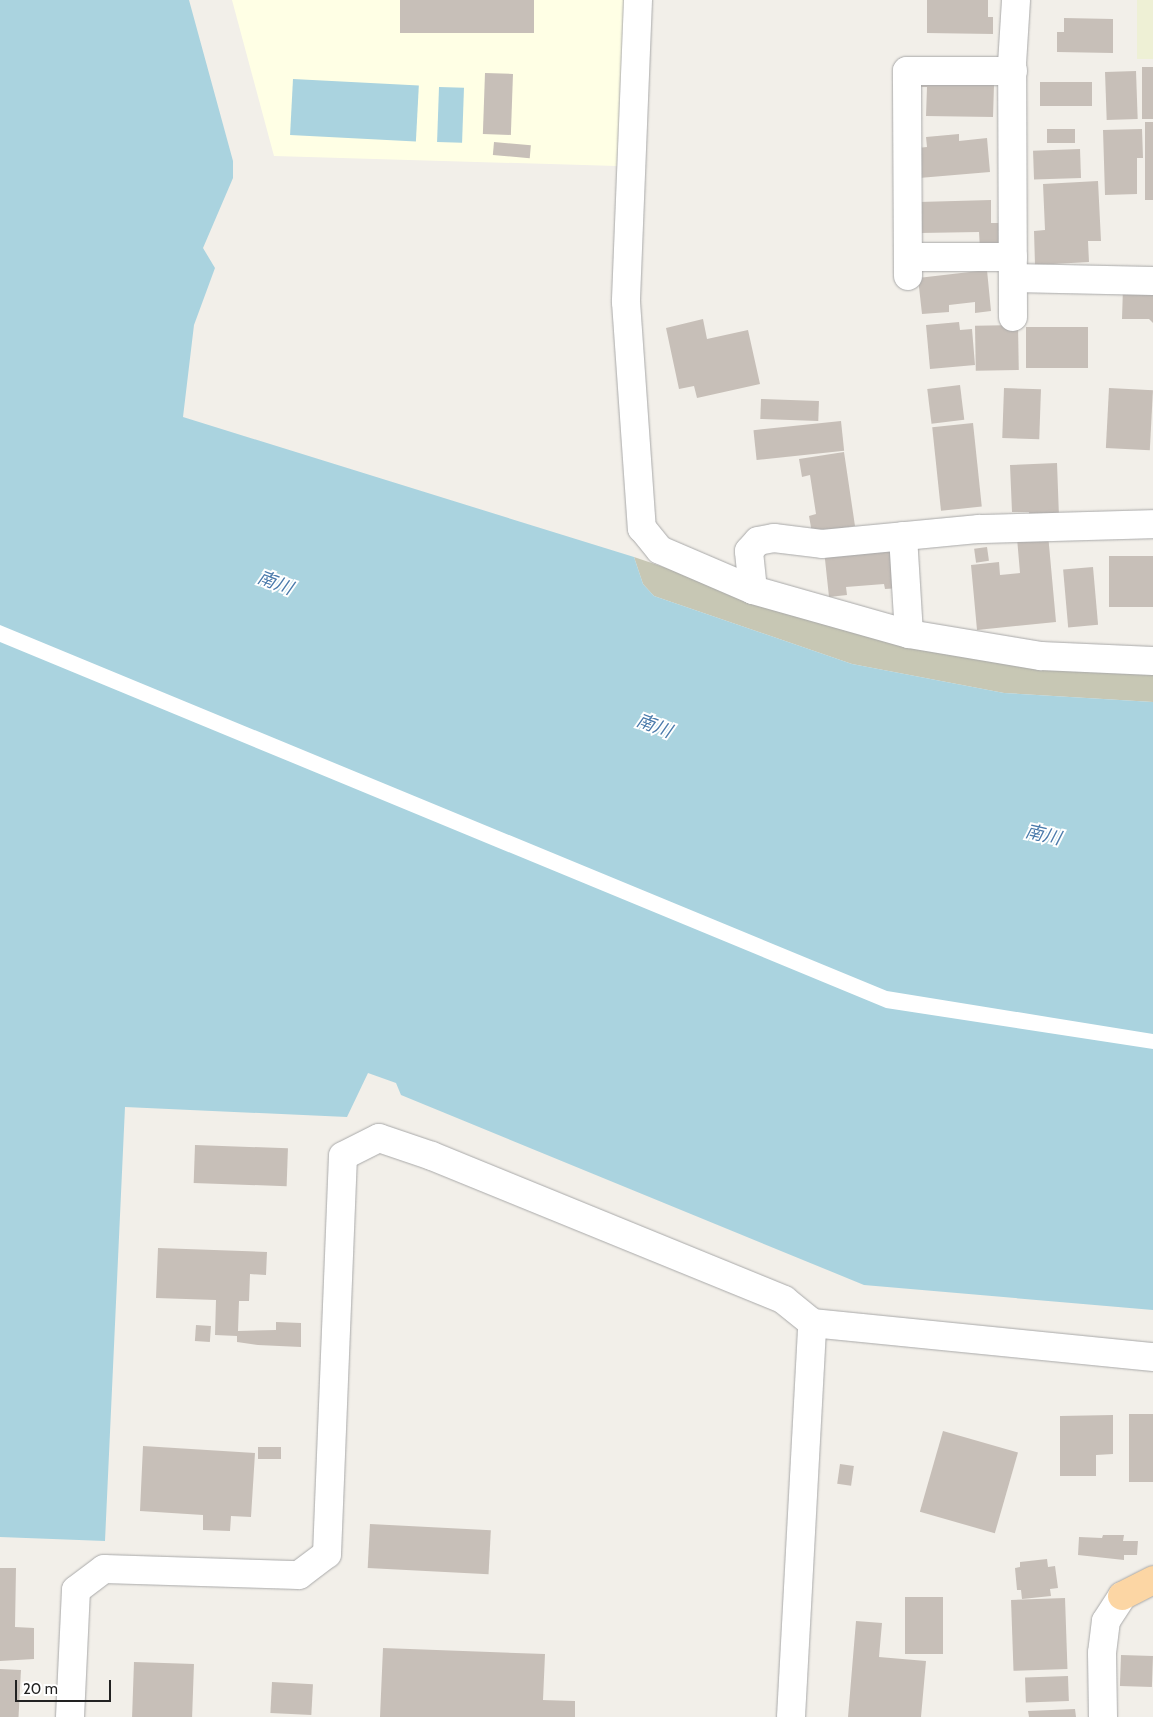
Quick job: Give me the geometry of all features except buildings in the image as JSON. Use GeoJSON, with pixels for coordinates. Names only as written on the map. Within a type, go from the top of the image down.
{"type":"FeatureCollection","features":[{"type":"Feature","properties":{"kind":"main road"},"geometry":{"type":"LineString","coordinates":[[1122,1596],[1153,1580]]}},
{"type":"Feature","properties":{"kind":"street"},"geometry":{"type":"LineString","coordinates":[[638,0],[626,302],[642,528],[660,550],[753,590],[909,634],[1041,656],[1153,661]]}},
{"type":"Feature","properties":{"kind":"street"},"geometry":{"type":"LineString","coordinates":[[1013,318],[1013,71],[1016,0]]}},
{"type":"Feature","properties":{"kind":"street"},"geometry":{"type":"LineString","coordinates":[[1013,71],[907,71],[908,267],[1013,268],[1153,281]]}},
{"type":"Feature","properties":{"kind":"street"},"geometry":{"type":"LineString","coordinates":[[753,590],[749,550],[758,541],[774,538],[822,544],[1066,524],[1153,524]]}},
{"type":"Feature","properties":{"kind":"street"},"geometry":{"type":"LineString","coordinates":[[903,536],[909,634]]}},
{"type":"Feature","properties":{"kind":"street"},"geometry":{"type":"LineString","coordinates":[[70,1717],[76,1590],[104,1569],[298,1575],[327,1554],[342,1156],[379,1138],[432,1156],[784,1300],[812,1322],[1153,1357]]}},
{"type":"Feature","properties":{"kind":"street"},"geometry":{"type":"LineString","coordinates":[[791,1717],[812,1322]]}},
{"type":"Feature","properties":{"kind":"street"},"geometry":{"type":"LineString","coordinates":[[1103,1717],[1102,1652],[1106,1621],[1122,1596]]}},
{"type":"Feature","properties":{"kind":"shaded area"},"geometry":{"type":"Polygon","coordinates":[[[232,0],[625,0],[617,166],[274,156],[232,0]]]}},
{"type":"Feature","properties":{"kind":"shaded area"},"geometry":{"type":"Polygon","coordinates":[[[1137,0],[1153,0],[1153,59],[1137,59],[1137,0]]]}},
{"type":"Feature","properties":{"kind":"shaded area"},"geometry":{"type":"Polygon","coordinates":[[[634,557],[831,624],[1153,674],[1153,702],[1004,693],[852,664],[654,596],[643,584],[634,557]]]}},
{"type":"Feature","properties":{"kind":"water","name":"南川"},"geometry":{"type":"Polygon","coordinates":[[[0,0],[189,0],[233,161],[233,178],[203,248],[215,268],[194,325],[183,417],[634,557],[643,584],[654,596],[852,664],[1004,693],[1153,702],[1153,1310],[864,1285],[401,1095],[396,1083],[368,1073],[347,1117],[125,1107],[105,1541],[0,1537],[0,0]]]}},
{"type":"Feature","properties":{"kind":"water"},"geometry":{"type":"Polygon","coordinates":[[[293,79],[419,86],[416,142],[290,135],[293,79]]]}},
{"type":"Feature","properties":{"kind":"water"},"geometry":{"type":"Polygon","coordinates":[[[439,87],[464,88],[462,143],[437,142],[439,87]]]}},
{"type":"Feature","properties":{"kind":"pier"},"geometry":{"type":"Polygon","coordinates":[[[0,625],[887,991],[1153,1034],[1153,1049],[886,1008],[0,642],[0,625]]]}}]}
